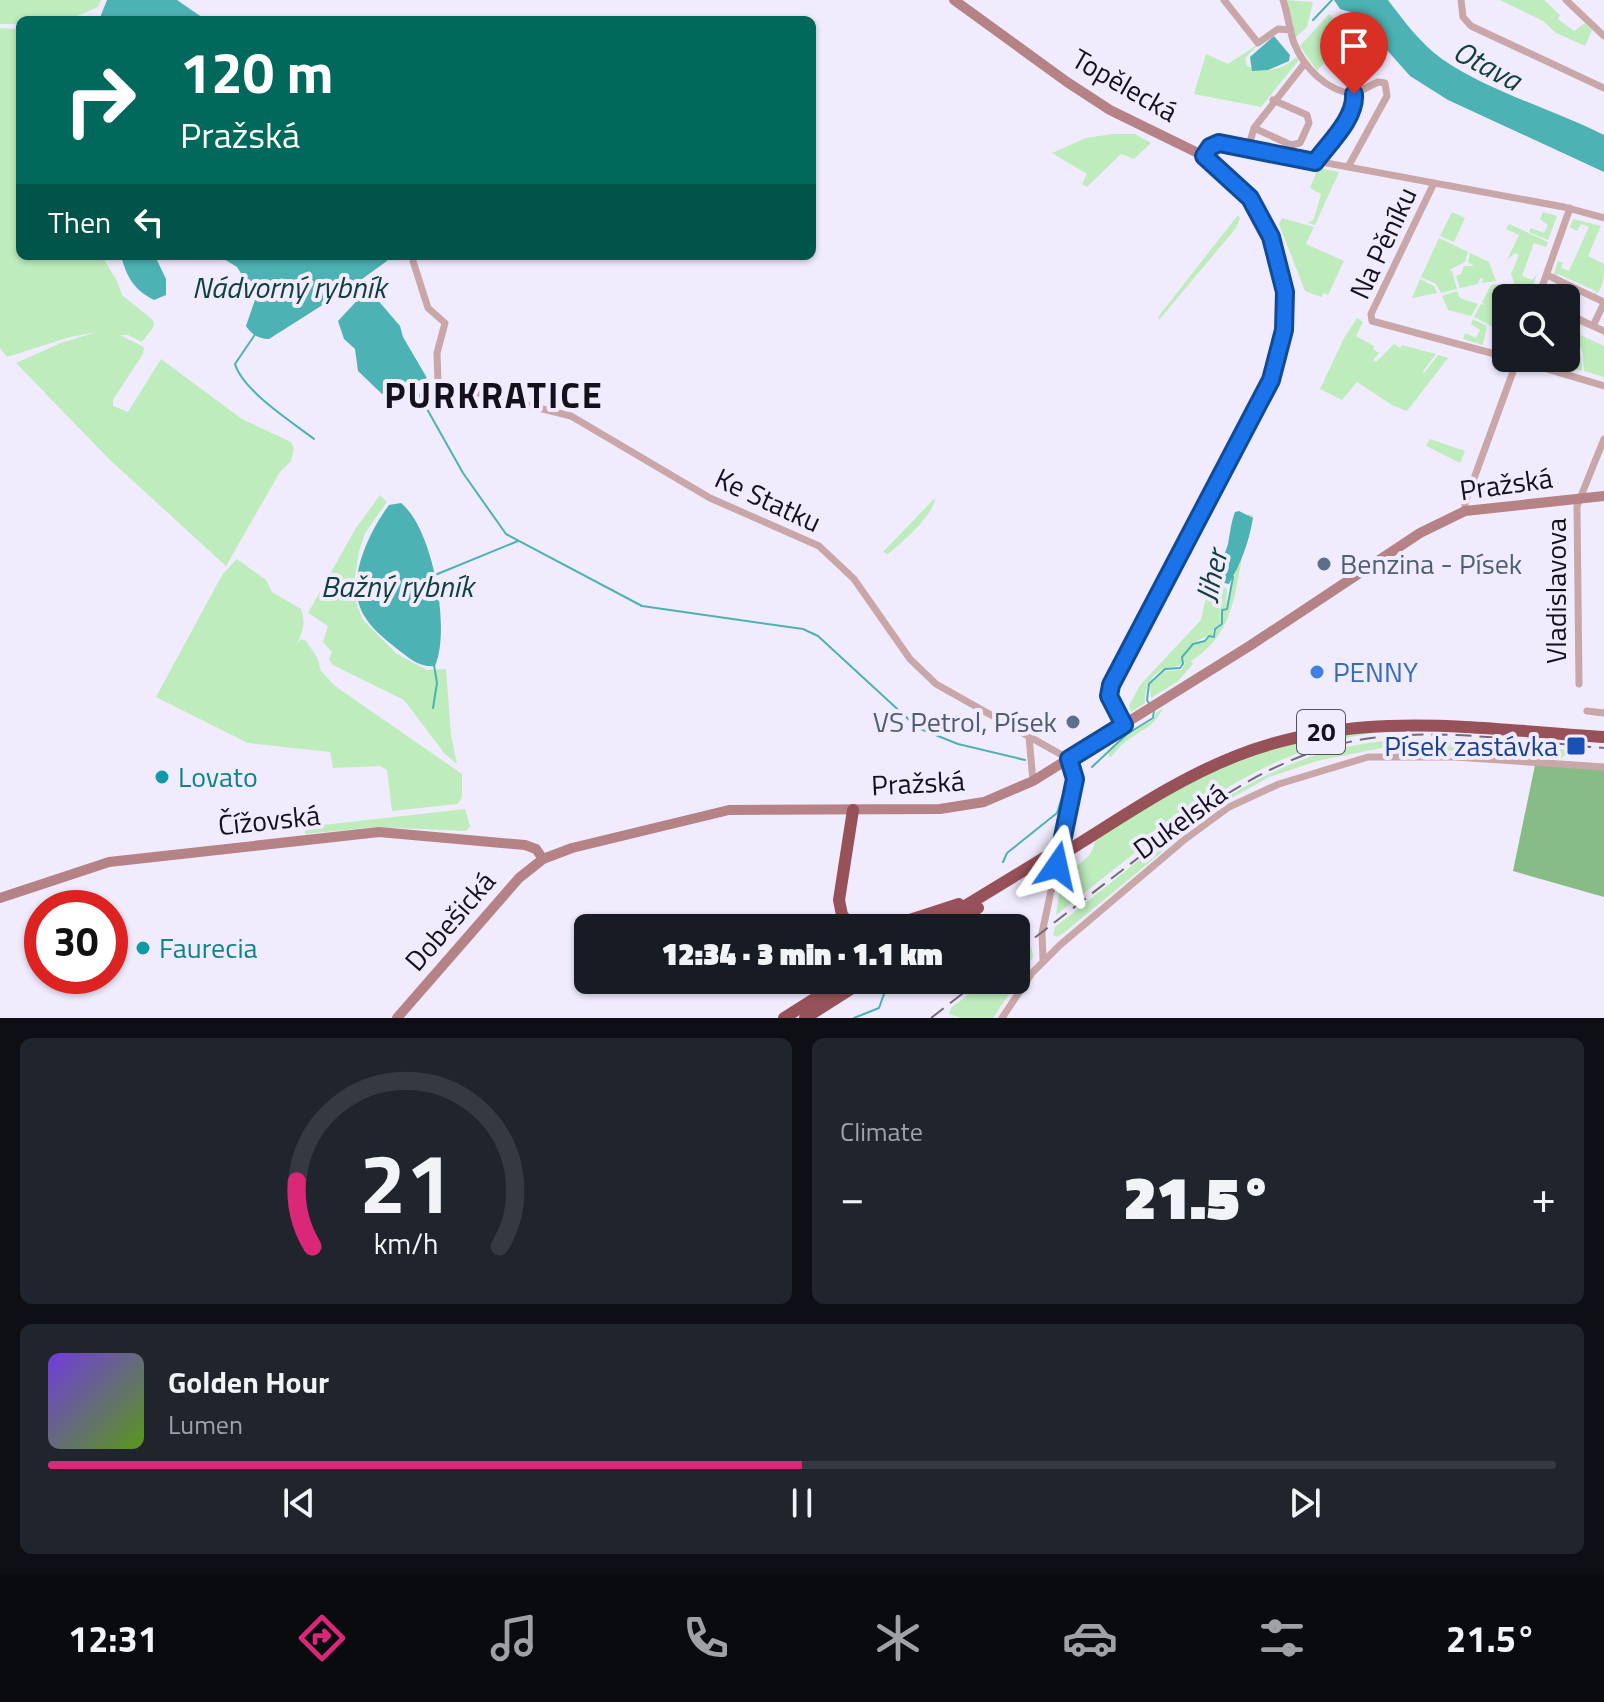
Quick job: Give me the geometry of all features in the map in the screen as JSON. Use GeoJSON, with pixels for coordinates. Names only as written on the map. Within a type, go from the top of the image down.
{"type":"FeatureCollection","features":[{"type":"Feature","properties":{"kind":"highway","name":"20"},"geometry":{"type":"LineString","coordinates":[[968,914],[1153,790],[1205,762],[1266,738],[1335,722],[1403,718],[1604,730]]}},
{"type":"Feature","properties":{"kind":"highway","name":"20"},"geometry":{"type":"LineString","coordinates":[[1066,848],[1210,767],[1266,745],[1304,735],[1352,726],[1407,724],[1604,737]]}},
{"type":"Feature","properties":{"kind":"highway"},"geometry":{"type":"LineString","coordinates":[[842,914],[839,900],[853,810]]}},
{"type":"Feature","properties":{"kind":"highway","name":"20"},"geometry":{"type":"LineString","coordinates":[[952,914],[1050,858]]}},
{"type":"Feature","properties":{"kind":"highway","name":"20"},"geometry":{"type":"LineString","coordinates":[[927,914],[984,895]]}},
{"type":"Feature","properties":{"kind":"highway"},"geometry":{"type":"LineString","coordinates":[[784,1018],[822,994]]}},
{"type":"Feature","properties":{"kind":"highway"},"geometry":{"type":"LineString","coordinates":[[805,1018],[843,994]]}},
{"type":"Feature","properties":{"kind":"street","name":"Topělecká"},"geometry":{"type":"LineString","coordinates":[[954,0],[1110,110],[1204,156],[1250,198],[1271,237],[1285,292],[1284,330],[1271,380],[1111,685],[1109,696],[1124,725]]}},
{"type":"Feature","properties":{"kind":"street"},"geometry":{"type":"LineString","coordinates":[[1224,0],[1258,43],[1278,29],[1291,30]]}},
{"type":"Feature","properties":{"kind":"street"},"geometry":{"type":"LineString","coordinates":[[1283,0],[1294,42],[1305,63],[1321,79],[1339,92],[1354,94],[1378,82],[1385,83],[1387,96],[1348,167]]}},
{"type":"Feature","properties":{"kind":"street"},"geometry":{"type":"LineString","coordinates":[[1461,0],[1463,17],[1471,26],[1604,88]]}},
{"type":"Feature","properties":{"kind":"street"},"geometry":{"type":"LineString","coordinates":[[1566,0],[1604,36]]}},
{"type":"Feature","properties":{"kind":"street"},"geometry":{"type":"LineString","coordinates":[[1248,149],[1254,128],[1305,63]]}},
{"type":"Feature","properties":{"kind":"street"},"geometry":{"type":"LineString","coordinates":[[1315,162],[1346,120],[1355,104],[1354,94]]}},
{"type":"Feature","properties":{"kind":"street"},"geometry":{"type":"LineString","coordinates":[[1254,128],[1291,145],[1300,143],[1309,123],[1307,115],[1273,100]]}},
{"type":"Feature","properties":{"kind":"street"},"geometry":{"type":"LineString","coordinates":[[1204,156],[1210,147],[1219,143],[1570,208],[1604,218]]}},
{"type":"Feature","properties":{"kind":"street","name":"Na Pěníku"},"geometry":{"type":"LineString","coordinates":[[1434,183],[1371,314],[1372,321],[1492,353]]}},
{"type":"Feature","properties":{"kind":"street"},"geometry":{"type":"LineString","coordinates":[[1543,284],[1570,208]]}},
{"type":"Feature","properties":{"kind":"street","name":"Ke Statku"},"geometry":{"type":"LineString","coordinates":[[413,261],[428,308],[445,323],[437,353],[438,383],[571,416],[710,498],[819,546],[854,579],[910,659],[936,684],[1069,759]]}},
{"type":"Feature","properties":{"kind":"street"},"geometry":{"type":"LineString","coordinates":[[1547,275],[1602,302]]}},
{"type":"Feature","properties":{"kind":"street"},"geometry":{"type":"LineString","coordinates":[[1593,326],[1604,289]]}},
{"type":"Feature","properties":{"kind":"street"},"geometry":{"type":"LineString","coordinates":[[1580,320],[1604,331]]}},
{"type":"Feature","properties":{"kind":"street"},"geometry":{"type":"LineString","coordinates":[[1465,511],[1507,372]]}},
{"type":"Feature","properties":{"kind":"street"},"geometry":{"type":"LineString","coordinates":[[1552,372],[1604,386]]}},
{"type":"Feature","properties":{"kind":"street"},"geometry":{"type":"LineString","coordinates":[[1579,499],[1604,439]]}},
{"type":"Feature","properties":{"kind":"street","name":"Pražská"},"geometry":{"type":"LineString","coordinates":[[543,859],[572,848],[729,810],[955,808],[984,802],[1033,781],[1069,759],[1420,533],[1465,511],[1604,496]]}},
{"type":"Feature","properties":{"kind":"street","name":"Vladislavova"},"geometry":{"type":"LineString","coordinates":[[1579,499],[1579,684]]}},
{"type":"Feature","properties":{"kind":"street"},"geometry":{"type":"LineString","coordinates":[[1587,711],[1604,713]]}},
{"type":"Feature","properties":{"kind":"street"},"geometry":{"type":"LineString","coordinates":[[1029,737],[1033,781]]}},
{"type":"Feature","properties":{"kind":"street","name":"Dukelská"},"geometry":{"type":"LineString","coordinates":[[1002,1018],[1043,959],[1184,840],[1229,807],[1279,784],[1368,757],[1455,757],[1604,767]]}},
{"type":"Feature","properties":{"kind":"street"},"geometry":{"type":"LineString","coordinates":[[1043,959],[1042,933],[1075,779],[1069,759]]}},
{"type":"Feature","properties":{"kind":"street","name":"Čížovská"},"geometry":{"type":"LineString","coordinates":[[0,898],[109,862],[379,832],[525,845],[536,849],[543,859]]}},
{"type":"Feature","properties":{"kind":"street","name":"Dobešická"},"geometry":{"type":"LineString","coordinates":[[397,1018],[519,878],[543,859]]}},
{"type":"Feature","properties":{"kind":"shaded area"},"geometry":{"type":"Polygon","coordinates":[[[0,0],[101,0],[98,7],[77,16],[16,16],[16,24],[0,24],[0,0]]]}},
{"type":"Feature","properties":{"kind":"shaded area"},"geometry":{"type":"Polygon","coordinates":[[[1285,0],[1313,2],[1307,27],[1295,38],[1285,0]]]}},
{"type":"Feature","properties":{"kind":"shaded area"},"geometry":{"type":"Polygon","coordinates":[[[1500,0],[1544,0],[1560,15],[1558,19],[1574,31],[1585,23],[1592,30],[1585,46],[1500,0]]]}},
{"type":"Feature","properties":{"kind":"shaded area"},"geometry":{"type":"Polygon","coordinates":[[[1329,14],[1350,36],[1317,71],[1300,46],[1329,14]]]}},
{"type":"Feature","properties":{"kind":"shaded area"},"geometry":{"type":"Polygon","coordinates":[[[0,28],[16,29],[16,260],[104,260],[122,295],[153,320],[154,326],[142,342],[128,335],[120,335],[144,347],[143,354],[113,400],[113,406],[128,412],[161,359],[242,419],[291,442],[294,448],[291,461],[280,472],[226,566],[110,460],[16,363],[61,343],[97,332],[70,337],[7,357],[0,348],[0,28]]]}},
{"type":"Feature","properties":{"kind":"shaded area"},"geometry":{"type":"Polygon","coordinates":[[[1260,43],[1245,58],[1247,66],[1260,70],[1273,69],[1296,57],[1299,60],[1261,107],[1194,94],[1206,54],[1228,64],[1260,43]]]}},
{"type":"Feature","properties":{"kind":"shaded area"},"geometry":{"type":"Polygon","coordinates":[[[1135,134],[1151,143],[1134,159],[1121,154],[1087,187],[1082,184],[1087,174],[1052,153],[1086,138],[1135,134]]]}},
{"type":"Feature","properties":{"kind":"shaded area"},"geometry":{"type":"Polygon","coordinates":[[[1318,168],[1339,172],[1315,225],[1308,223],[1314,219],[1321,194],[1310,188],[1318,168]]]}},
{"type":"Feature","properties":{"kind":"shaded area"},"geometry":{"type":"Polygon","coordinates":[[[1452,212],[1465,218],[1454,242],[1440,236],[1452,212]]]}},
{"type":"Feature","properties":{"kind":"shaded area"},"geometry":{"type":"Polygon","coordinates":[[[1543,212],[1557,216],[1548,240],[1529,232],[1531,228],[1544,233],[1548,225],[1540,219],[1543,212]]]}},
{"type":"Feature","properties":{"kind":"shaded area"},"geometry":{"type":"Polygon","coordinates":[[[1238,215],[1240,218],[1236,228],[1159,320],[1158,317],[1238,215]]]}},
{"type":"Feature","properties":{"kind":"shaded area"},"geometry":{"type":"Polygon","coordinates":[[[1282,218],[1314,227],[1306,244],[1344,261],[1328,295],[1324,293],[1321,297],[1305,291],[1279,224],[1282,218]]]}},
{"type":"Feature","properties":{"kind":"shaded area"},"geometry":{"type":"Polygon","coordinates":[[[1573,219],[1601,226],[1588,256],[1604,264],[1602,286],[1594,295],[1596,291],[1558,274],[1553,276],[1558,261],[1563,263],[1561,268],[1569,271],[1589,227],[1581,224],[1577,231],[1570,227],[1573,219]]]}},
{"type":"Feature","properties":{"kind":"shaded area"},"geometry":{"type":"Polygon","coordinates":[[[1509,224],[1548,242],[1546,247],[1534,243],[1522,276],[1532,280],[1537,274],[1534,284],[1515,284],[1511,274],[1519,255],[1515,253],[1507,260],[1519,235],[1506,229],[1509,224]]]}},
{"type":"Feature","properties":{"kind":"shaded area"},"geometry":{"type":"Polygon","coordinates":[[[1439,238],[1468,252],[1465,262],[1449,270],[1457,289],[1441,293],[1436,284],[1421,277],[1439,238]]]}},
{"type":"Feature","properties":{"kind":"shaded area"},"geometry":{"type":"Polygon","coordinates":[[[1470,253],[1489,262],[1496,281],[1482,283],[1483,279],[1480,278],[1478,284],[1460,288],[1456,276],[1461,274],[1464,266],[1474,266],[1468,262],[1470,253]]]}},
{"type":"Feature","properties":{"kind":"shaded area"},"geometry":{"type":"Polygon","coordinates":[[[1420,279],[1434,286],[1437,293],[1412,298],[1420,279]]]}},
{"type":"Feature","properties":{"kind":"shaded area"},"geometry":{"type":"Polygon","coordinates":[[[1491,285],[1492,326],[1474,317],[1481,304],[1486,305],[1482,302],[1491,285]]]}},
{"type":"Feature","properties":{"kind":"shaded area"},"geometry":{"type":"Polygon","coordinates":[[[1457,291],[1460,298],[1478,304],[1471,316],[1448,310],[1442,296],[1457,291]]]}},
{"type":"Feature","properties":{"kind":"shaded area"},"geometry":{"type":"Polygon","coordinates":[[[1357,318],[1363,322],[1356,336],[1374,346],[1373,349],[1379,353],[1373,360],[1376,362],[1394,344],[1400,348],[1402,345],[1436,354],[1424,373],[1438,355],[1448,358],[1407,411],[1357,382],[1342,400],[1320,389],[1357,318]]]}},
{"type":"Feature","properties":{"kind":"shaded area"},"geometry":{"type":"Polygon","coordinates":[[[1473,319],[1487,326],[1483,345],[1463,339],[1465,333],[1476,338],[1480,330],[1471,324],[1473,319]]]}},
{"type":"Feature","properties":{"kind":"shaded area"},"geometry":{"type":"Polygon","coordinates":[[[1580,335],[1604,346],[1604,377],[1584,371],[1580,335]]]}},
{"type":"Feature","properties":{"kind":"shaded area"},"geometry":{"type":"Polygon","coordinates":[[[1430,439],[1465,451],[1460,463],[1426,446],[1430,439]]]}},
{"type":"Feature","properties":{"kind":"shaded area"},"geometry":{"type":"Polygon","coordinates":[[[380,495],[387,502],[365,533],[359,551],[355,577],[356,602],[363,620],[397,654],[427,670],[446,669],[451,735],[457,764],[445,754],[404,700],[333,665],[329,659],[332,652],[323,642],[328,626],[308,613],[356,528],[380,495]]]}},
{"type":"Feature","properties":{"kind":"shaded area"},"geometry":{"type":"Polygon","coordinates":[[[935,498],[929,512],[916,528],[888,554],[883,552],[935,498]]]}},
{"type":"Feature","properties":{"kind":"shaded area"},"geometry":{"type":"Polygon","coordinates":[[[1248,514],[1254,516],[1235,595],[1221,631],[1209,647],[1191,661],[1193,664],[1178,681],[1151,698],[1150,685],[1165,671],[1181,670],[1185,664],[1183,657],[1193,645],[1209,637],[1215,638],[1216,629],[1223,625],[1222,611],[1227,609],[1248,514]]]}},
{"type":"Feature","properties":{"kind":"shaded area"},"geometry":{"type":"Polygon","coordinates":[[[237,559],[266,580],[272,592],[301,609],[303,627],[296,645],[301,639],[306,641],[317,657],[321,671],[335,686],[462,774],[462,798],[457,804],[392,811],[387,770],[380,766],[333,768],[330,752],[248,743],[156,697],[222,575],[237,559]]]}},
{"type":"Feature","properties":{"kind":"shaded area"},"geometry":{"type":"Polygon","coordinates":[[[1210,580],[1227,589],[1226,607],[1220,610],[1221,624],[1213,629],[1213,635],[1188,648],[1182,664],[1163,669],[1155,675],[1147,688],[1145,703],[1131,712],[1129,705],[1141,684],[1201,620],[1210,580]]]}},
{"type":"Feature","properties":{"kind":"shaded area"},"geometry":{"type":"Polygon","coordinates":[[[1163,708],[1150,725],[1124,743],[1110,758],[1108,753],[1127,735],[1154,719],[1163,708]]]}},
{"type":"Feature","properties":{"kind":"shaded area"},"geometry":{"type":"Polygon","coordinates":[[[1380,732],[1332,742],[1288,757],[1246,777],[1168,828],[1056,915],[1065,877],[1090,853],[1095,839],[1172,791],[1247,755],[1333,733],[1380,732]]]}},
{"type":"Feature","properties":{"kind":"shaded area"},"geometry":{"type":"Polygon","coordinates":[[[1402,739],[1570,750],[1562,758],[1543,758],[1391,746],[1317,761],[1269,777],[1219,805],[1065,932],[1057,937],[1053,935],[1055,927],[1144,856],[1240,790],[1273,772],[1318,754],[1402,739]]]}},
{"type":"Feature","properties":{"kind":"shaded area"},"geometry":{"type":"Polygon","coordinates":[[[1535,765],[1604,769],[1604,897],[1513,871],[1535,765]]]}},
{"type":"Feature","properties":{"kind":"shaded area"},"geometry":{"type":"Polygon","coordinates":[[[465,809],[470,826],[466,831],[376,827],[305,834],[305,828],[314,826],[465,809]]]}},
{"type":"Feature","properties":{"kind":"shaded area"},"geometry":{"type":"Polygon","coordinates":[[[969,994],[1009,994],[993,1018],[962,1018],[949,1014],[951,1008],[969,994]]]}},
{"type":"Feature","properties":{"kind":"water"},"geometry":{"type":"Polygon","coordinates":[[[107,0],[177,0],[200,16],[101,16],[107,0]]]}},
{"type":"Feature","properties":{"kind":"water"},"geometry":{"type":"Polygon","coordinates":[[[1334,0],[1388,0],[1413,31],[1442,59],[1499,90],[1604,135],[1604,172],[1448,100],[1410,76],[1354,13],[1340,9],[1334,0]]]}},
{"type":"Feature","properties":{"kind":"water"},"geometry":{"type":"Polygon","coordinates":[[[1274,36],[1290,55],[1289,61],[1268,70],[1252,71],[1250,57],[1274,36]]]}},
{"type":"Feature","properties":{"kind":"water"},"geometry":{"type":"Polygon","coordinates":[[[123,260],[157,260],[166,279],[166,295],[154,300],[136,287],[123,260]]]}},
{"type":"Feature","properties":{"kind":"water","name":"Nádvorný rybník"},"geometry":{"type":"Polygon","coordinates":[[[226,260],[387,260],[269,339],[256,336],[246,326],[256,297],[237,267],[226,260]]]}},
{"type":"Feature","properties":{"kind":"water"},"geometry":{"type":"Polygon","coordinates":[[[365,292],[376,298],[400,326],[403,337],[427,378],[382,394],[358,371],[355,349],[344,339],[338,321],[365,292]]]}},
{"type":"Feature","properties":{"kind":"water","name":"Bažný rybník"},"geometry":{"type":"Polygon","coordinates":[[[401,503],[422,534],[436,580],[441,629],[435,666],[414,661],[388,641],[375,630],[359,604],[358,574],[367,544],[389,505],[401,503]]]}},
{"type":"Feature","properties":{"kind":"water"},"geometry":{"type":"Polygon","coordinates":[[[1235,512],[1253,518],[1249,535],[1229,584],[1219,582],[1232,520],[1235,512]]]}},
{"type":"Feature","properties":{"kind":"waterway"},"geometry":{"type":"LineString","coordinates":[[1313,20],[1332,0]]}},
{"type":"Feature","properties":{"kind":"waterway"},"geometry":{"type":"LineString","coordinates":[[349,286],[359,301]]}},
{"type":"Feature","properties":{"kind":"waterway"},"geometry":{"type":"LineString","coordinates":[[256,333],[235,364],[240,374],[269,405],[314,439]]}},
{"type":"Feature","properties":{"kind":"waterway"},"geometry":{"type":"LineString","coordinates":[[411,384],[416,390]]}},
{"type":"Feature","properties":{"kind":"waterway"},"geometry":{"type":"LineString","coordinates":[[418,393],[463,473],[506,534],[642,606],[803,629],[818,636],[918,728],[958,744],[1025,760]]}},
{"type":"Feature","properties":{"kind":"waterway"},"geometry":{"type":"LineString","coordinates":[[435,575],[518,541]]}},
{"type":"Feature","properties":{"kind":"waterway","name":"Jiher"},"geometry":{"type":"LineString","coordinates":[[1150,705],[1147,700],[1149,684],[1165,669],[1180,668],[1182,657],[1193,644],[1205,641],[1209,636],[1214,637],[1215,629],[1222,624],[1222,610],[1227,609],[1233,577]]}},
{"type":"Feature","properties":{"kind":"waterway"},"geometry":{"type":"LineString","coordinates":[[433,708],[437,683],[434,665]]}},
{"type":"Feature","properties":{"kind":"waterway","name":"Jiher"},"geometry":{"type":"LineString","coordinates":[[1092,767],[1127,734],[1153,718],[1154,710]]}},
{"type":"Feature","properties":{"kind":"waterway","name":"Jiher"},"geometry":{"type":"LineString","coordinates":[[1003,862],[1007,853],[1057,813],[1066,785]]}},
{"type":"Feature","properties":{"kind":"waterway","name":"Jiher"},"geometry":{"type":"LineString","coordinates":[[854,1018],[879,1008],[884,994]]}},
{"type":"Feature","properties":{"kind":"railway"},"geometry":{"type":"LineString","coordinates":[[1030,941],[1196,814],[1252,779],[1312,752],[1379,737],[1435,734],[1604,748]]}},
{"type":"Feature","properties":{"kind":"railway"},"geometry":{"type":"LineString","coordinates":[[931,1018],[962,994]]}},
{"type":"Feature","properties":{"kind":"place","name":"Benzina - Písek"},"geometry":{"type":"Point","coordinates":[1324,564]}},
{"type":"Feature","properties":{"kind":"place","name":"PENNY"},"geometry":{"type":"Point","coordinates":[1317,672]}},
{"type":"Feature","properties":{"kind":"place","name":"VS Petrol, Písek"},"geometry":{"type":"Point","coordinates":[1073,722]}},
{"type":"Feature","properties":{"kind":"place","name":"Písek zastávka"},"geometry":{"type":"Point","coordinates":[1576,746]}},
{"type":"Feature","properties":{"kind":"place","name":"Lovato"},"geometry":{"type":"Point","coordinates":[162,777]}},
{"type":"Feature","properties":{"kind":"place","name":"Faurecia"},"geometry":{"type":"Point","coordinates":[143,948]}},
{"type":"Feature","properties":{"kind":"district","name":"PURKRATICE"},"geometry":{"type":"Point","coordinates":[494,395]}},
{"type":"Feature","properties":{"kind":"route"},"geometry":{"type":"LineString","coordinates":[[1057,866],[1075,779],[1069,759],[1124,725],[1109,696],[1111,685],[1271,380],[1284,330],[1285,292],[1271,237],[1250,198],[1204,156],[1210,147],[1219,143],[1315,162],[1346,120],[1355,104],[1354,94]]}},
{"type":"Feature","properties":{"kind":"water label","name":"Otava"},"geometry":{"type":"Point","coordinates":[1487,66]}}]}
